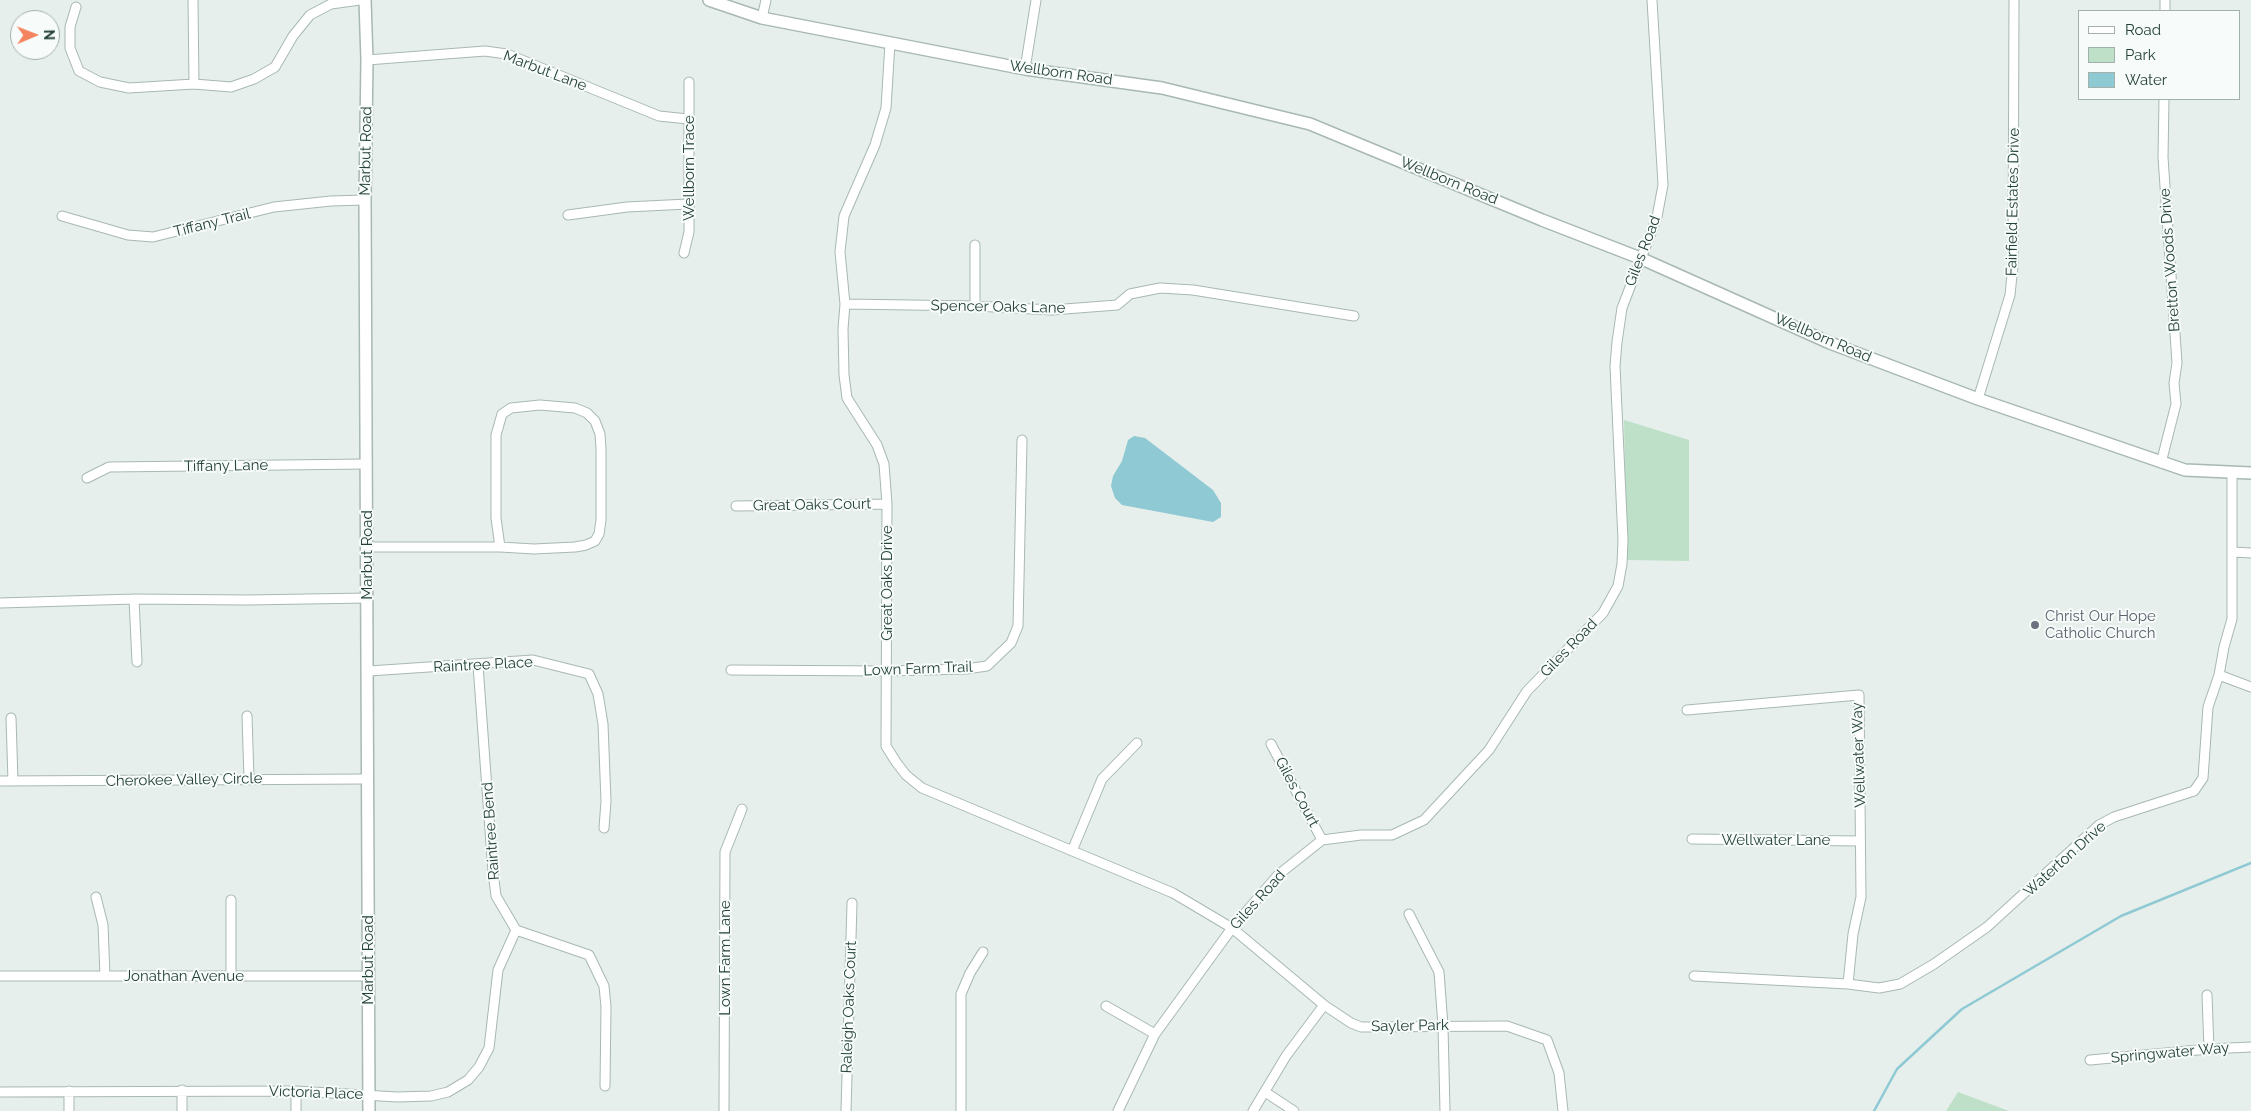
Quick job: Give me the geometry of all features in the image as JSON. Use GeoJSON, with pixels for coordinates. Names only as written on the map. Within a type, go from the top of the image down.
{"type":"FeatureCollection","features":[{"type":"Feature","properties":{"kind":"street"},"geometry":{"type":"LineString","coordinates":[[193,0],[194,84]]}},
{"type":"Feature","properties":{"kind":"street"},"geometry":{"type":"LineString","coordinates":[[76,7],[69,36],[70,48],[79,71],[100,82],[129,88],[194,84],[231,87],[254,79],[275,67],[293,36],[310,15],[331,4],[360,0]]}},
{"type":"Feature","properties":{"kind":"street","name":"Marbut Road"},"geometry":{"type":"LineString","coordinates":[[365,0],[367,60],[365,200],[369,671],[369,1111]]}},
{"type":"Feature","properties":{"kind":"street","name":"Wellborn Road"},"geometry":{"type":"LineString","coordinates":[[709,0],[762,18],[1025,69],[1162,88],[1310,124],[1542,220],[1640,258],[1830,343],[1978,399],[2186,470],[2251,473]]}},
{"type":"Feature","properties":{"kind":"street"},"geometry":{"type":"LineString","coordinates":[[762,18],[766,0]]}},
{"type":"Feature","properties":{"kind":"street"},"geometry":{"type":"LineString","coordinates":[[1025,69],[1036,0]]}},
{"type":"Feature","properties":{"kind":"street","name":"Giles Road"},"geometry":{"type":"LineString","coordinates":[[1118,1111],[1155,1034],[1232,928],[1278,875],[1322,840],[1362,835],[1392,835],[1424,820],[1490,750],[1527,691],[1603,613],[1618,586],[1622,564],[1623,540],[1616,342],[1622,308],[1657,217],[1663,185],[1652,0]]}},
{"type":"Feature","properties":{"kind":"street","name":"Fairfield Estates Drive"},"geometry":{"type":"LineString","coordinates":[[1978,399],[2010,295],[2013,265],[2014,0]]}},
{"type":"Feature","properties":{"kind":"street","name":"Great Oaks Drive"},"geometry":{"type":"LineString","coordinates":[[890,43],[886,108],[875,145],[844,216],[840,252],[845,304],[843,329],[844,375],[847,398],[877,445],[884,464],[887,504],[886,746],[906,775],[922,788],[1172,894],[1232,928]]}},
{"type":"Feature","properties":{"kind":"street","name":"Marbut Lane"},"geometry":{"type":"LineString","coordinates":[[367,60],[485,51],[507,54],[659,116],[688,119]]}},
{"type":"Feature","properties":{"kind":"street","name":"Wellborn Trace"},"geometry":{"type":"LineString","coordinates":[[684,253],[689,232],[689,82]]}},
{"type":"Feature","properties":{"kind":"street","name":"Bretton Woods Drive"},"geometry":{"type":"LineString","coordinates":[[2161,463],[2176,404],[2174,383],[2177,363],[2163,157],[2164,100]]}},
{"type":"Feature","properties":{"kind":"street","name":"Tiffany Trail"},"geometry":{"type":"LineString","coordinates":[[62,216],[128,235],[153,237],[274,207],[331,201],[365,200]]}},
{"type":"Feature","properties":{"kind":"street"},"geometry":{"type":"LineString","coordinates":[[568,215],[626,207],[688,204]]}},
{"type":"Feature","properties":{"kind":"street"},"geometry":{"type":"LineString","coordinates":[[975,244],[975,306]]}},
{"type":"Feature","properties":{"kind":"street","name":"Spencer Oaks Lane"},"geometry":{"type":"LineString","coordinates":[[845,304],[975,306],[1052,310],[1117,305],[1130,294],[1160,288],[1192,290],[1354,316]]}},
{"type":"Feature","properties":{"kind":"street"},"geometry":{"type":"LineString","coordinates":[[367,547],[500,547],[534,550],[575,547],[595,541],[601,520],[601,449],[600,434],[595,421],[587,413],[575,408],[540,405],[511,408],[502,414],[496,435],[496,518],[500,547]]}},
{"type":"Feature","properties":{"kind":"street","name":"Lown Farm Trail"},"geometry":{"type":"LineString","coordinates":[[731,670],[966,670],[987,666],[1011,643],[1018,626],[1022,440]]}},
{"type":"Feature","properties":{"kind":"street","name":"Tiffany Lane"},"geometry":{"type":"LineString","coordinates":[[87,478],[109,467],[367,464]]}},
{"type":"Feature","properties":{"kind":"street","name":"Waterton Drive"},"geometry":{"type":"LineString","coordinates":[[1694,976],[1848,984],[1879,988],[1900,984],[1914,978],[1971,939],[2005,912],[2099,825],[2114,817],[2194,792],[2203,778],[2208,707],[2219,675],[2232,619],[2232,473]]}},
{"type":"Feature","properties":{"kind":"street","name":"Great Oaks Court"},"geometry":{"type":"LineString","coordinates":[[736,506],[887,504]]}},
{"type":"Feature","properties":{"kind":"street"},"geometry":{"type":"LineString","coordinates":[[2233,552],[2251,553]]}},
{"type":"Feature","properties":{"kind":"street"},"geometry":{"type":"LineString","coordinates":[[0,603],[134,599],[367,598]]}},
{"type":"Feature","properties":{"kind":"street"},"geometry":{"type":"LineString","coordinates":[[134,599],[137,662]]}},
{"type":"Feature","properties":{"kind":"street","name":"Raintree Place"},"geometry":{"type":"LineString","coordinates":[[369,671],[533,660],[589,674],[598,694],[603,724],[606,801],[604,828]]}},
{"type":"Feature","properties":{"kind":"street","name":"Raintree Bend"},"geometry":{"type":"LineString","coordinates":[[478,665],[496,896],[516,930]]}},
{"type":"Feature","properties":{"kind":"street"},"geometry":{"type":"LineString","coordinates":[[2219,675],[2251,686]]}},
{"type":"Feature","properties":{"kind":"street","name":"Wellwater Way"},"geometry":{"type":"LineString","coordinates":[[1687,710],[1859,695],[1861,897],[1852,934],[1848,984]]}},
{"type":"Feature","properties":{"kind":"street"},"geometry":{"type":"LineString","coordinates":[[247,716],[248,779]]}},
{"type":"Feature","properties":{"kind":"street"},"geometry":{"type":"LineString","coordinates":[[11,718],[13,781]]}},
{"type":"Feature","properties":{"kind":"street"},"geometry":{"type":"LineString","coordinates":[[1072,851],[1102,779],[1137,743]]}},
{"type":"Feature","properties":{"kind":"street","name":"Giles Court"},"geometry":{"type":"LineString","coordinates":[[1271,744],[1322,840]]}},
{"type":"Feature","properties":{"kind":"street","name":"Cherokee Valley Circle"},"geometry":{"type":"LineString","coordinates":[[0,781],[368,779]]}},
{"type":"Feature","properties":{"kind":"street","name":"Lown Farm Lane"},"geometry":{"type":"LineString","coordinates":[[724,1111],[725,852],[742,809]]}},
{"type":"Feature","properties":{"kind":"street","name":"Wellwater Lane"},"geometry":{"type":"LineString","coordinates":[[1692,839],[1860,841]]}},
{"type":"Feature","properties":{"kind":"street"},"geometry":{"type":"LineString","coordinates":[[96,897],[103,925],[105,976]]}},
{"type":"Feature","properties":{"kind":"street"},"geometry":{"type":"LineString","coordinates":[[231,900],[231,975]]}},
{"type":"Feature","properties":{"kind":"street","name":"Raleigh Oaks Court"},"geometry":{"type":"LineString","coordinates":[[846,1111],[852,903]]}},
{"type":"Feature","properties":{"kind":"street"},"geometry":{"type":"LineString","coordinates":[[1409,914],[1439,972],[1443,1026],[1444,1111]]}},
{"type":"Feature","properties":{"kind":"street","name":"Sayler Park"},"geometry":{"type":"LineString","coordinates":[[1232,928],[1324,1005],[1341,1017],[1361,1027],[1507,1026],[1546,1040],[1559,1073],[1563,1111]]}},
{"type":"Feature","properties":{"kind":"street"},"geometry":{"type":"LineString","coordinates":[[516,930],[589,955],[604,986],[606,1007],[605,1086]]}},
{"type":"Feature","properties":{"kind":"street","name":"Victoria Place"},"geometry":{"type":"LineString","coordinates":[[0,1092],[296,1091],[369,1096],[431,1096],[448,1092],[468,1080],[479,1067],[489,1048],[498,970],[516,930]]}},
{"type":"Feature","properties":{"kind":"street"},"geometry":{"type":"LineString","coordinates":[[961,1111],[961,994],[970,973],[983,952]]}},
{"type":"Feature","properties":{"kind":"street","name":"Jonathan Avenue"},"geometry":{"type":"LineString","coordinates":[[0,976],[368,976]]}},
{"type":"Feature","properties":{"kind":"street"},"geometry":{"type":"LineString","coordinates":[[2207,995],[2209,1049]]}},
{"type":"Feature","properties":{"kind":"street"},"geometry":{"type":"LineString","coordinates":[[1253,1111],[1286,1056],[1324,1005]]}},
{"type":"Feature","properties":{"kind":"street"},"geometry":{"type":"LineString","coordinates":[[1106,1006],[1155,1034]]}},
{"type":"Feature","properties":{"kind":"street","name":"Springwater Way"},"geometry":{"type":"LineString","coordinates":[[2090,1060],[2251,1046]]}},
{"type":"Feature","properties":{"kind":"street"},"geometry":{"type":"LineString","coordinates":[[182,1090],[182,1111]]}},
{"type":"Feature","properties":{"kind":"street"},"geometry":{"type":"LineString","coordinates":[[69,1091],[69,1111]]}},
{"type":"Feature","properties":{"kind":"street"},"geometry":{"type":"LineString","coordinates":[[296,1091],[296,1111]]}},
{"type":"Feature","properties":{"kind":"street"},"geometry":{"type":"LineString","coordinates":[[1264,1092],[1294,1111]]}},
{"type":"Feature","properties":{"kind":"green space"},"geometry":{"type":"Polygon","coordinates":[[[1624,420],[1689,440],[1689,561],[1627,560],[1624,420]]]}},
{"type":"Feature","properties":{"kind":"green space"},"geometry":{"type":"Polygon","coordinates":[[[1958,1092],[2009,1111],[1946,1111],[1958,1092]]]}},
{"type":"Feature","properties":{"kind":"water"},"geometry":{"type":"Polygon","coordinates":[[[1134,436],[1145,438],[1213,490],[1221,503],[1221,517],[1213,522],[1122,505],[1115,498],[1111,486],[1113,476],[1122,461],[1128,440],[1134,436]]]}},
{"type":"Feature","properties":{"kind":"waterway"},"geometry":{"type":"LineString","coordinates":[[1874,1111],[1897,1069],[1962,1009],[2121,916],[2251,863]]}},
{"type":"Feature","properties":{"kind":"place","name":"Christ Our Hope Catholic Church"},"geometry":{"type":"Point","coordinates":[2035,625]}}]}
